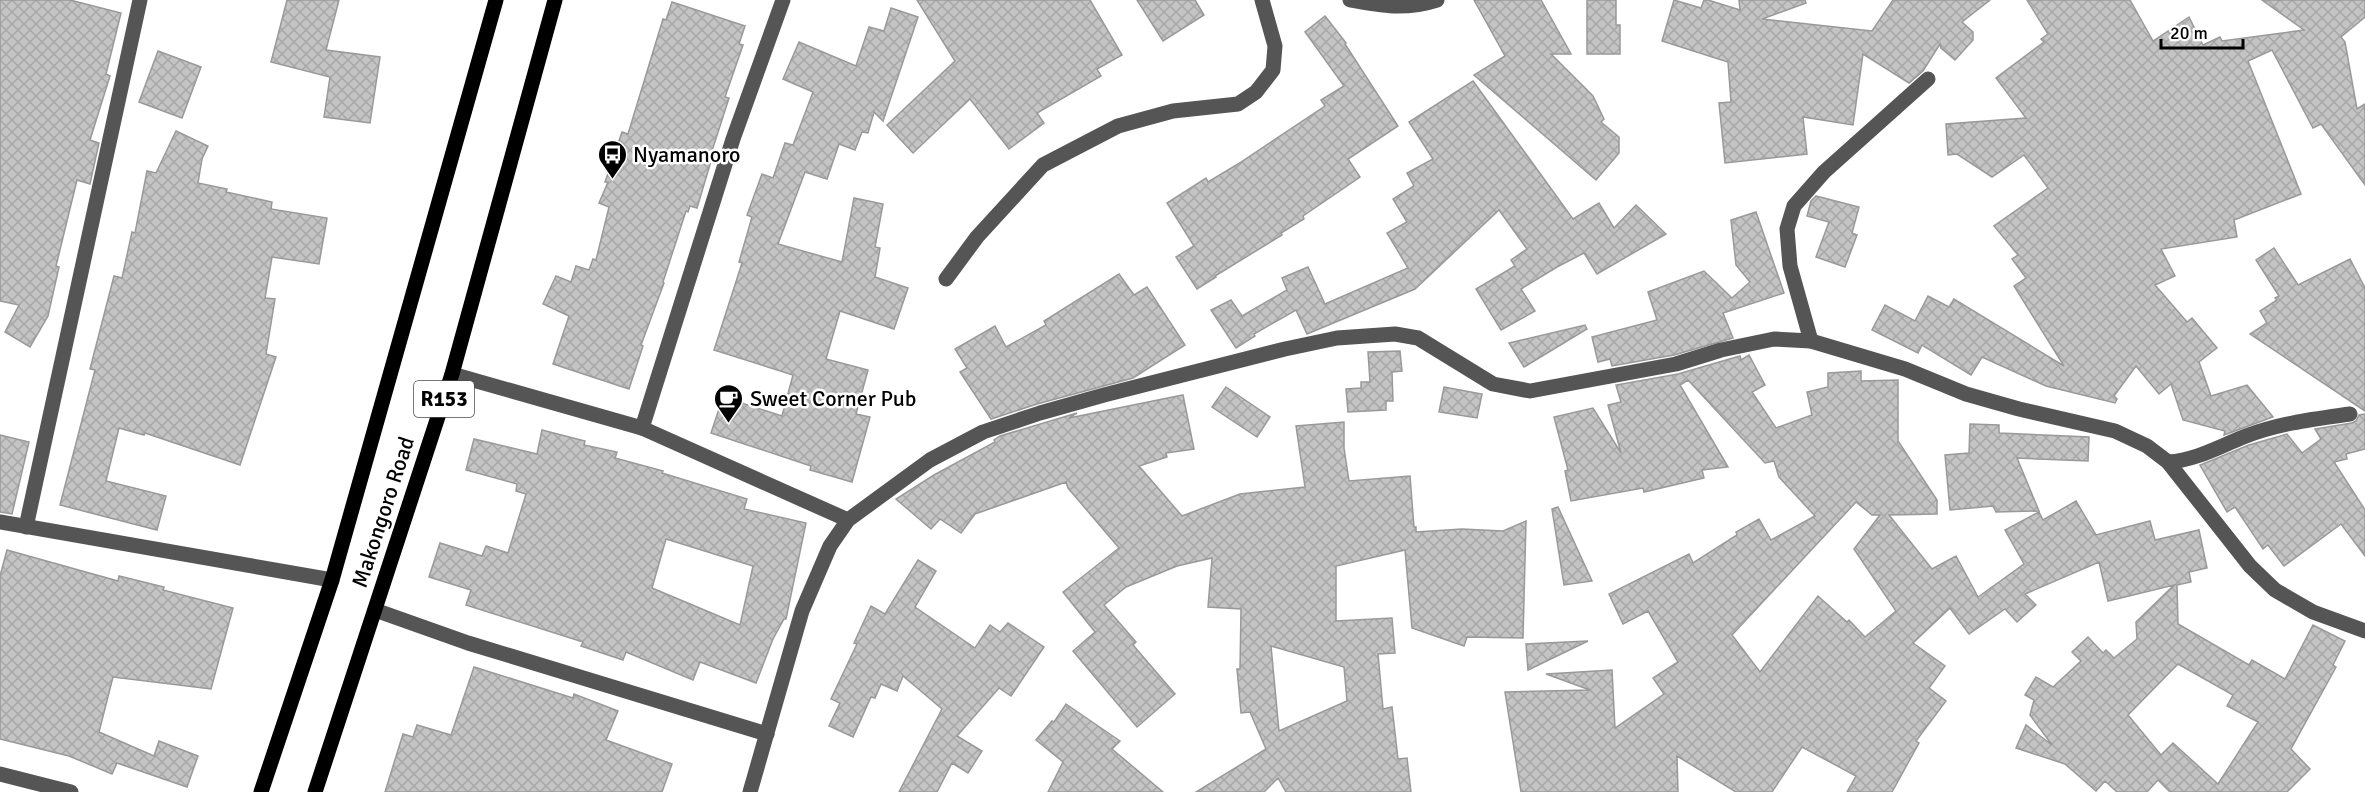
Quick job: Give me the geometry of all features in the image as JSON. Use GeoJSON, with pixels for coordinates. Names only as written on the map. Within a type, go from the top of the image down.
{"type":"FeatureCollection","features":[{"type":"Feature","properties":{"kind":"main road","name":"Makongoro Road"},"geometry":{"type":"LineString","coordinates":[[261,792],[332,580],[496,0]]}},
{"type":"Feature","properties":{"kind":"main road","name":"Makongoro Road"},"geometry":{"type":"LineString","coordinates":[[315,792],[452,374],[555,0]]}},
{"type":"Feature","properties":{"kind":"street"},"geometry":{"type":"LineString","coordinates":[[26,527],[140,0]]}},
{"type":"Feature","properties":{"kind":"street"},"geometry":{"type":"LineString","coordinates":[[642,428],[733,139],[783,0]]}},
{"type":"Feature","properties":{"kind":"street"},"geometry":{"type":"LineString","coordinates":[[946,279],[977,237],[1043,165],[1118,126],[1173,111],[1238,104],[1256,92],[1273,70],[1275,46],[1262,0]]}},
{"type":"Feature","properties":{"kind":"street"},"geometry":{"type":"LineString","coordinates":[[1350,0],[1380,5],[1417,7],[1437,0]]}},
{"type":"Feature","properties":{"kind":"street"},"geometry":{"type":"LineString","coordinates":[[1811,341],[1790,266],[1787,229],[1794,206],[1824,172],[1928,79]]}},
{"type":"Feature","properties":{"kind":"street"},"geometry":{"type":"LineString","coordinates":[[750,792],[802,611],[830,546],[848,520],[930,460],[983,432],[1040,412],[1104,395],[1337,338],[1395,334],[1418,338],[1493,384],[1530,392],[1676,364],[1721,350],[1774,339],[1811,341],[1905,369],[1977,397],[2019,409],[2115,430],[2147,446],[2168,462],[2250,566],[2275,590],[2313,612],[2365,631]]}},
{"type":"Feature","properties":{"kind":"street"},"geometry":{"type":"LineString","coordinates":[[452,374],[642,428],[848,520]]}},
{"type":"Feature","properties":{"kind":"street"},"geometry":{"type":"LineString","coordinates":[[2168,462],[2198,457],[2246,436],[2289,423],[2350,414]]}},
{"type":"Feature","properties":{"kind":"street"},"geometry":{"type":"LineString","coordinates":[[0,522],[332,580]]}},
{"type":"Feature","properties":{"kind":"street"},"geometry":{"type":"LineString","coordinates":[[375,610],[468,643],[767,734]]}},
{"type":"Feature","properties":{"kind":"street"},"geometry":{"type":"LineString","coordinates":[[0,774],[71,792]]}},
{"type":"Feature","properties":{"kind":"building"},"geometry":{"type":"Polygon","coordinates":[[[0,0],[70,0],[121,13],[106,74],[110,76],[90,140],[99,143],[90,184],[77,180],[56,266],[59,267],[48,316],[30,347],[5,332],[19,305],[0,301],[0,0]]]}},
{"type":"Feature","properties":{"kind":"building"},"geometry":{"type":"Polygon","coordinates":[[[287,0],[339,0],[326,50],[380,57],[370,123],[324,117],[330,77],[271,62],[287,0]]]}},
{"type":"Feature","properties":{"kind":"building"},"geometry":{"type":"Polygon","coordinates":[[[917,0],[1090,0],[1122,55],[1097,69],[1101,76],[1037,113],[1044,123],[1009,149],[970,99],[913,153],[887,125],[955,61],[917,0]]]}},
{"type":"Feature","properties":{"kind":"building"},"geometry":{"type":"Polygon","coordinates":[[[1137,0],[1195,0],[1204,15],[1163,41],[1137,0]]]}},
{"type":"Feature","properties":{"kind":"building"},"geometry":{"type":"Polygon","coordinates":[[[1474,0],[1541,0],[1571,54],[1551,54],[1593,96],[1604,119],[1601,122],[1619,137],[1619,153],[1596,180],[1474,75],[1505,56],[1474,0]]]}},
{"type":"Feature","properties":{"kind":"building"},"geometry":{"type":"Polygon","coordinates":[[[1587,0],[1616,0],[1616,25],[1620,25],[1620,54],[1587,54],[1587,0]]]}},
{"type":"Feature","properties":{"kind":"building"},"geometry":{"type":"Polygon","coordinates":[[[1674,0],[1701,8],[1704,0],[1708,0],[1740,10],[1739,0],[1805,0],[1806,3],[1762,19],[1872,31],[1893,0],[1990,0],[1962,22],[1973,32],[1973,40],[1955,60],[1941,48],[1940,44],[1923,71],[1909,83],[1863,54],[1853,125],[1803,117],[1807,154],[1725,163],[1719,103],[1731,102],[1728,62],[1662,41],[1674,0]]]}},
{"type":"Feature","properties":{"kind":"building"},"geometry":{"type":"Polygon","coordinates":[[[2027,0],[2130,0],[2153,41],[2189,17],[2203,45],[2220,37],[2222,41],[2304,30],[2262,0],[2365,0],[2365,17],[2341,37],[2345,42],[2357,109],[2365,104],[2365,185],[2321,124],[2313,128],[2272,50],[2248,61],[2301,194],[2234,220],[2237,237],[2161,249],[2175,276],[2155,285],[2187,322],[2192,318],[2217,348],[2199,362],[2211,396],[2247,385],[2273,417],[2224,435],[2225,431],[2183,420],[2171,384],[2159,394],[2136,366],[2114,396],[2117,399],[2115,403],[2046,386],[1982,357],[1971,375],[1922,345],[1918,353],[1872,330],[1885,305],[1915,321],[1928,296],[1949,307],[1954,299],[2064,366],[2014,286],[2026,278],[2012,259],[2018,255],[1994,226],[2048,188],[2024,155],[1992,177],[1957,154],[1948,155],[1946,124],[2026,118],[1996,78],[2044,42],[2041,39],[2048,34],[2027,0]]]}},
{"type":"Feature","properties":{"kind":"building"},"geometry":{"type":"Polygon","coordinates":[[[672,2],[745,26],[739,44],[743,45],[725,97],[729,98],[697,208],[690,206],[688,212],[686,211],[664,283],[641,345],[643,346],[629,389],[553,364],[569,316],[543,304],[556,276],[571,282],[576,266],[589,270],[593,259],[596,260],[609,207],[599,203],[608,182],[605,182],[622,132],[628,134],[663,19],[666,20],[672,2]]]}},
{"type":"Feature","properties":{"kind":"building"},"geometry":{"type":"Polygon","coordinates":[[[891,8],[918,17],[883,121],[874,112],[868,133],[862,132],[855,150],[839,144],[827,179],[805,172],[778,244],[842,262],[854,198],[883,204],[875,247],[880,248],[875,277],[908,288],[894,329],[840,311],[826,359],[868,370],[856,414],[870,417],[852,482],[810,470],[811,466],[711,433],[723,397],[782,416],[793,375],[714,350],[742,263],[739,262],[752,217],[747,215],[762,174],[773,178],[785,143],[793,145],[813,92],[783,79],[799,42],[856,66],[869,27],[884,31],[891,8]]]}},
{"type":"Feature","properties":{"kind":"building"},"geometry":{"type":"Polygon","coordinates":[[[1325,16],[1346,43],[1398,126],[1348,159],[1360,177],[1303,216],[1304,219],[1281,233],[1282,235],[1197,289],[1176,257],[1194,246],[1167,203],[1206,178],[1208,182],[1238,164],[1325,106],[1321,100],[1344,86],[1305,32],[1325,16]]]}},
{"type":"Feature","properties":{"kind":"building"},"geometry":{"type":"Polygon","coordinates":[[[158,51],[201,67],[182,118],[139,102],[158,51]]]}},
{"type":"Feature","properties":{"kind":"building"},"geometry":{"type":"Polygon","coordinates":[[[1473,81],[1573,219],[1599,203],[1614,228],[1636,205],[1666,234],[1597,274],[1584,253],[1557,267],[1521,289],[1535,311],[1501,330],[1476,289],[1515,266],[1511,260],[1527,249],[1499,210],[1415,289],[1307,334],[1296,310],[1254,334],[1255,336],[1236,348],[1211,310],[1231,300],[1242,316],[1287,290],[1282,278],[1308,267],[1325,304],[1408,268],[1387,233],[1407,222],[1393,199],[1414,186],[1407,173],[1433,159],[1409,122],[1473,81]]]}},
{"type":"Feature","properties":{"kind":"building"},"geometry":{"type":"Polygon","coordinates":[[[176,131],[208,146],[202,159],[198,183],[272,202],[271,209],[327,218],[319,264],[272,257],[265,298],[275,299],[266,354],[276,357],[240,465],[145,433],[144,435],[119,428],[106,481],[166,496],[157,530],[60,505],[95,370],[90,369],[114,276],[122,278],[132,232],[135,233],[147,171],[156,173],[176,131]]]}},
{"type":"Feature","properties":{"kind":"building"},"geometry":{"type":"Polygon","coordinates":[[[1816,196],[1859,207],[1852,233],[1857,235],[1845,267],[1816,257],[1829,222],[1807,216],[1811,201],[1816,196]]]}},
{"type":"Feature","properties":{"kind":"building"},"geometry":{"type":"Polygon","coordinates":[[[1756,212],[1784,293],[1723,313],[1733,338],[1674,355],[1612,366],[1610,359],[1598,362],[1592,337],[1657,320],[1648,292],[1704,271],[1732,298],[1750,282],[1736,265],[1731,220],[1756,212]]]}},
{"type":"Feature","properties":{"kind":"building"},"geometry":{"type":"Polygon","coordinates":[[[2274,248],[2298,285],[2350,259],[2365,288],[2365,411],[2250,334],[2267,323],[2260,311],[2277,300],[2275,298],[2279,296],[2256,260],[2274,248]]]}},
{"type":"Feature","properties":{"kind":"building"},"geometry":{"type":"Polygon","coordinates":[[[1119,274],[1134,295],[1147,287],[1185,345],[1133,378],[991,419],[960,372],[967,368],[955,349],[995,326],[1006,347],[1046,325],[1044,321],[1119,274]]]}},
{"type":"Feature","properties":{"kind":"building"},"geometry":{"type":"Polygon","coordinates":[[[1585,325],[1587,329],[1524,367],[1509,343],[1585,325]]]}},
{"type":"Feature","properties":{"kind":"building"},"geometry":{"type":"Polygon","coordinates":[[[1400,351],[1402,371],[1392,372],[1393,401],[1386,401],[1386,410],[1348,412],[1346,389],[1361,388],[1361,382],[1370,382],[1368,352],[1400,351]]]}},
{"type":"Feature","properties":{"kind":"building"},"geometry":{"type":"Polygon","coordinates":[[[1749,355],[1765,385],[1752,392],[1776,428],[1812,415],[1807,392],[1828,387],[1828,373],[1861,371],[1861,381],[1898,380],[1898,441],[1937,500],[1937,514],[1889,515],[1932,569],[1956,556],[1978,597],[2024,564],[2005,530],[2039,512],[2043,520],[2076,501],[2096,535],[2150,521],[2155,540],[2199,530],[2207,568],[2189,572],[2191,582],[2177,585],[2178,624],[2249,665],[2252,660],[2285,679],[2313,625],[2345,641],[2333,665],[2336,667],[2291,749],[2310,769],[2287,792],[2170,792],[2158,780],[2147,792],[2117,792],[2105,781],[2096,791],[2065,764],[2016,748],[2026,725],[2052,745],[2030,715],[2034,700],[2025,695],[2036,677],[2053,687],[2081,661],[2072,652],[2088,637],[2103,653],[2106,650],[2114,658],[2137,639],[2136,622],[2174,585],[2108,601],[2099,562],[2025,594],[2036,605],[2017,622],[2005,609],[1969,634],[1950,608],[1913,643],[1945,666],[1929,688],[1946,701],[1916,741],[1919,743],[1892,792],[1847,792],[1856,776],[1802,747],[1772,792],[1736,792],[1677,756],[1678,792],[1521,792],[1505,692],[1590,690],[1546,674],[1612,670],[1615,728],[1664,694],[1653,678],[1678,662],[1648,611],[1623,624],[1609,594],[1689,554],[1693,563],[1737,535],[1736,532],[1759,519],[1771,540],[1815,516],[1779,477],[1774,461],[1765,463],[1688,380],[1680,385],[1728,467],[1702,470],[1704,478],[1644,492],[1643,488],[1571,501],[1565,471],[1568,470],[1554,417],[1593,408],[1621,453],[1608,405],[1621,402],[1616,385],[1678,374],[1740,356],[1741,360],[1749,355]],[[1856,502],[1732,635],[1760,672],[1818,596],[1847,622],[1849,620],[1865,637],[1896,611],[1854,549],[1880,515],[1872,515],[1856,502]],[[2178,664],[2128,715],[2161,755],[2173,743],[2218,784],[2258,722],[2227,706],[2233,695],[2178,664]]]}},
{"type":"Feature","properties":{"kind":"building"},"geometry":{"type":"Polygon","coordinates":[[[1226,387],[1270,417],[1257,437],[1212,407],[1226,387]]]}},
{"type":"Feature","properties":{"kind":"building"},"geometry":{"type":"Polygon","coordinates":[[[1444,387],[1482,394],[1477,418],[1439,412],[1444,387]]]}},
{"type":"Feature","properties":{"kind":"building"},"geometry":{"type":"Polygon","coordinates":[[[1183,395],[1194,449],[1166,453],[1167,457],[1139,466],[1182,516],[1240,494],[1305,487],[1296,426],[1344,422],[1344,448],[1349,481],[1410,476],[1416,532],[1462,529],[1503,531],[1526,521],[1523,638],[1467,637],[1464,646],[1412,628],[1405,550],[1336,566],[1336,621],[1392,618],[1395,653],[1378,654],[1383,709],[1392,707],[1398,759],[1407,758],[1411,792],[1286,792],[1278,778],[1264,792],[1196,792],[1266,749],[1250,712],[1241,713],[1237,669],[1240,669],[1241,609],[1208,607],[1212,558],[1177,566],[1126,587],[1104,605],[1136,642],[1133,645],[1175,694],[1137,727],[1073,651],[1095,632],[1063,592],[1119,548],[1068,488],[1066,482],[975,514],[961,533],[940,519],[931,529],[896,499],[934,475],[995,442],[994,440],[1000,436],[1077,413],[1069,418],[1183,395]],[[1271,646],[1279,731],[1347,701],[1344,667],[1271,646]]]}},
{"type":"Feature","properties":{"kind":"building"},"geometry":{"type":"Polygon","coordinates":[[[2365,414],[2365,449],[2346,454],[2347,459],[2334,462],[2365,510],[2365,556],[2341,524],[2284,566],[2268,545],[2263,549],[2235,507],[2227,512],[2200,465],[2249,445],[2287,434],[2302,453],[2321,439],[2315,429],[2352,423],[2359,415],[2365,414]]]}},
{"type":"Feature","properties":{"kind":"building"},"geometry":{"type":"Polygon","coordinates":[[[1970,424],[1999,425],[1999,433],[2089,437],[2088,461],[2017,458],[2039,511],[1996,512],[1993,506],[1950,510],[1945,455],[1969,453],[1970,424]]]}},
{"type":"Feature","properties":{"kind":"building"},"geometry":{"type":"Polygon","coordinates":[[[542,430],[585,441],[584,445],[617,452],[615,458],[663,471],[662,473],[747,499],[744,509],[806,523],[786,619],[773,639],[756,683],[700,662],[693,680],[626,652],[623,660],[581,646],[583,642],[466,605],[471,590],[429,577],[440,543],[482,556],[486,546],[508,553],[526,494],[516,491],[517,484],[466,470],[474,439],[537,454],[542,430]],[[666,539],[652,588],[740,625],[753,566],[666,539]]]}},
{"type":"Feature","properties":{"kind":"building"},"geometry":{"type":"Polygon","coordinates":[[[0,435],[29,442],[12,514],[0,512],[0,435]]]}},
{"type":"Feature","properties":{"kind":"building"},"geometry":{"type":"Polygon","coordinates":[[[1558,507],[1592,581],[1564,585],[1552,509],[1558,507]]]}},
{"type":"Feature","properties":{"kind":"building"},"geometry":{"type":"Polygon","coordinates":[[[7,550],[118,581],[119,576],[164,587],[163,590],[233,608],[211,689],[113,677],[99,732],[154,756],[159,741],[198,756],[187,787],[117,763],[112,774],[69,756],[0,739],[0,576],[7,550]]]}},
{"type":"Feature","properties":{"kind":"building"},"geometry":{"type":"Polygon","coordinates":[[[918,560],[936,571],[915,607],[975,648],[990,625],[1000,632],[1008,623],[1044,647],[1011,696],[999,688],[957,736],[982,751],[968,773],[952,763],[937,792],[899,792],[942,709],[903,676],[897,691],[881,684],[875,698],[871,697],[853,737],[829,726],[840,703],[831,699],[857,644],[854,643],[871,606],[885,614],[918,560]]]}},
{"type":"Feature","properties":{"kind":"building"},"geometry":{"type":"Polygon","coordinates":[[[1588,641],[1528,670],[1526,644],[1588,641]]]}},
{"type":"Feature","properties":{"kind":"building"},"geometry":{"type":"Polygon","coordinates":[[[474,667],[573,698],[574,694],[618,711],[606,740],[672,764],[662,792],[385,792],[403,734],[413,737],[417,725],[451,735],[474,667]]]}},
{"type":"Feature","properties":{"kind":"building"},"geometry":{"type":"Polygon","coordinates":[[[1066,704],[1120,741],[1112,749],[1163,792],[1048,792],[1063,762],[1036,740],[1052,721],[1054,722],[1066,704]]]}},
{"type":"Feature","properties":{"kind":"place","name":"Nyamanoro"},"geometry":{"type":"Point","coordinates":[612,180]}},
{"type":"Feature","properties":{"kind":"place","name":"Sweet Corner Pub"},"geometry":{"type":"Point","coordinates":[729,424]}}]}
